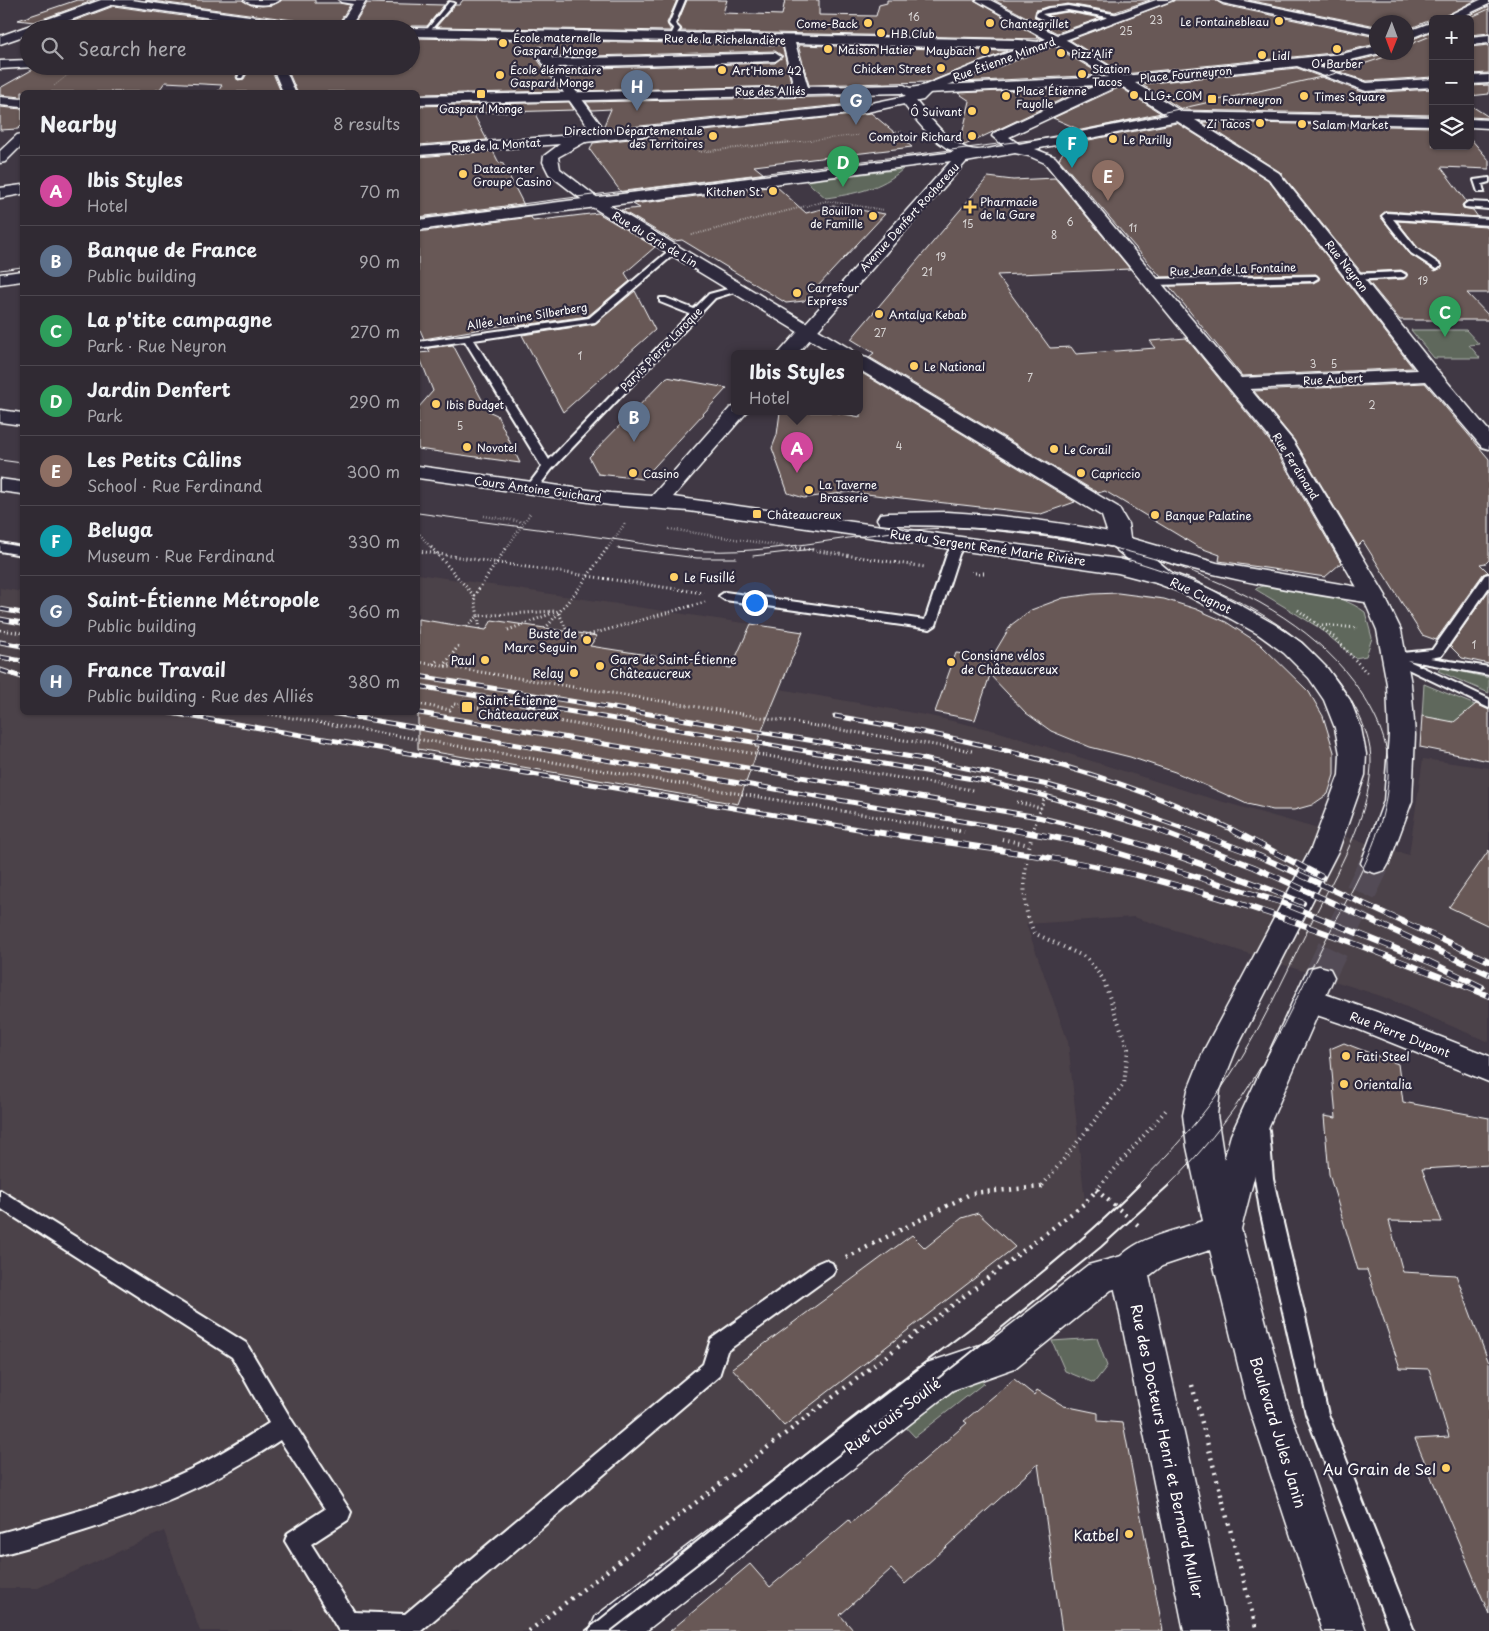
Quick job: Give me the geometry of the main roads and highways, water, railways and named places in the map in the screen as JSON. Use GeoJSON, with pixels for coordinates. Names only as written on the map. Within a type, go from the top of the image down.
{"type":"FeatureCollection","features":[{"type":"Feature","properties":{"kind":"tunnel"},"geometry":{"type":"LineString","coordinates":[[1319,977],[1375,863]]}},
{"type":"Feature","properties":{"kind":"tram line"},"geometry":{"type":"LineString","coordinates":[[1474,16],[1489,9]]}},
{"type":"Feature","properties":{"kind":"tram line"},"geometry":{"type":"LineString","coordinates":[[1414,43],[1429,37]]}},
{"type":"Feature","properties":{"kind":"tram line"},"geometry":{"type":"LineString","coordinates":[[420,217],[1054,137],[1330,75],[1376,60]]}},
{"type":"Feature","properties":{"kind":"tram line"},"geometry":{"type":"LineString","coordinates":[[0,270],[20,267]]}},
{"type":"Feature","properties":{"kind":"tram line"},"geometry":{"type":"LineString","coordinates":[[0,460],[20,463]]}},
{"type":"Feature","properties":{"kind":"tram line"},"geometry":{"type":"LineString","coordinates":[[420,513],[670,548],[705,551],[769,549],[929,529],[961,528],[1012,531],[1068,539],[1124,551],[1181,568],[1235,590],[1284,617],[1326,651],[1360,691],[1375,716],[1387,754],[1388,785],[1385,806],[1364,866],[1263,1064],[1223,1124],[1202,1150],[1169,1185]]}},
{"type":"Feature","properties":{"kind":"tram line"},"geometry":{"type":"LineString","coordinates":[[617,548],[697,558],[736,558]]}},
{"type":"Feature","properties":{"kind":"tram line"},"geometry":{"type":"LineString","coordinates":[[753,556],[813,549]]}},
{"type":"Feature","properties":{"kind":"tram line"},"geometry":{"type":"LineString","coordinates":[[1120,557],[1187,579],[1220,593],[1251,608],[1281,626],[1308,648],[1332,673],[1352,702],[1366,732],[1371,757],[1368,788],[1363,810],[1347,852],[1280,987],[1242,1057],[1199,1118],[1137,1186]]}},
{"type":"Feature","properties":{"kind":"tram line"},"geometry":{"type":"LineString","coordinates":[[585,1631],[811,1450],[1049,1267],[1080,1241],[1139,1185]]}},
{"type":"Feature","properties":{"kind":"tram line"},"geometry":{"type":"LineString","coordinates":[[611,1631],[963,1359],[1101,1247],[1169,1185]]}},
{"type":"Feature","properties":{"kind":"railway"},"geometry":{"type":"LineString","coordinates":[[0,609],[20,613]]}},
{"type":"Feature","properties":{"kind":"railway"},"geometry":{"type":"LineString","coordinates":[[0,619],[20,623]]}},
{"type":"Feature","properties":{"kind":"railway"},"geometry":{"type":"LineString","coordinates":[[0,642],[20,646]]}},
{"type":"Feature","properties":{"kind":"railway"},"geometry":{"type":"LineString","coordinates":[[0,657],[20,661]]}},
{"type":"Feature","properties":{"kind":"railway"},"geometry":{"type":"LineString","coordinates":[[0,670],[20,676]]}},
{"type":"Feature","properties":{"kind":"railway"},"geometry":{"type":"LineString","coordinates":[[420,676],[918,758],[1048,785],[1109,802],[1191,831]]}},
{"type":"Feature","properties":{"kind":"railway"},"geometry":{"type":"LineString","coordinates":[[420,686],[985,781],[1045,796],[1163,831]]}},
{"type":"Feature","properties":{"kind":"railway"},"geometry":{"type":"LineString","coordinates":[[420,713],[1038,817],[1095,831]]}},
{"type":"Feature","properties":{"kind":"railway"},"geometry":{"type":"LineString","coordinates":[[183,715],[870,831]]}},
{"type":"Feature","properties":{"kind":"railway"},"geometry":{"type":"LineString","coordinates":[[343,715],[1020,831]]}},
{"type":"Feature","properties":{"kind":"railway"},"geometry":{"type":"LineString","coordinates":[[835,716],[938,735],[1039,759],[1138,791],[1187,809],[1235,831]]}},
{"type":"Feature","properties":{"kind":"railway"},"geometry":{"type":"LineString","coordinates":[[862,830],[1049,858],[1124,872],[1160,881],[1285,919],[1367,948],[1489,996]]}},
{"type":"Feature","properties":{"kind":"railway"},"geometry":{"type":"LineString","coordinates":[[1014,830],[1084,843],[1280,902],[1434,964]]}},
{"type":"Feature","properties":{"kind":"railway"},"geometry":{"type":"LineString","coordinates":[[1090,830],[1198,863],[1303,903]]}},
{"type":"Feature","properties":{"kind":"railway"},"geometry":{"type":"LineString","coordinates":[[1158,830],[1254,867],[1489,974]]}},
{"type":"Feature","properties":{"kind":"railway"},"geometry":{"type":"LineString","coordinates":[[1187,830],[1259,856],[1489,961]]}},
{"type":"Feature","properties":{"kind":"railway"},"geometry":{"type":"LineString","coordinates":[[1232,830],[1322,877]]}},
{"type":"Feature","properties":{"kind":"railway"},"geometry":{"type":"LineString","coordinates":[[1428,961],[1482,987]]}},
{"type":"Feature","properties":{"kind":"place","name":"Le Fontainebleau"},"geometry":{"type":"Point","coordinates":[1279,21]}},
{"type":"Feature","properties":{"kind":"place","name":"Come-Back"},"geometry":{"type":"Point","coordinates":[868,23]}},
{"type":"Feature","properties":{"kind":"place","name":"Chantegrillet"},"geometry":{"type":"Point","coordinates":[990,23]}},
{"type":"Feature","properties":{"kind":"place","name":"HB Club"},"geometry":{"type":"Point","coordinates":[881,33]}},
{"type":"Feature","properties":{"kind":"place","name":"École maternelle Gaspard Monge"},"geometry":{"type":"Point","coordinates":[503,43]}},
{"type":"Feature","properties":{"kind":"place","name":"Maison Hatier"},"geometry":{"type":"Point","coordinates":[828,49]}},
{"type":"Feature","properties":{"kind":"place","name":"O' Barber"},"geometry":{"type":"Point","coordinates":[1337,49]}},
{"type":"Feature","properties":{"kind":"place","name":"Maybach"},"geometry":{"type":"Point","coordinates":[985,50]}},
{"type":"Feature","properties":{"kind":"place","name":"Pizz'Alif"},"geometry":{"type":"Point","coordinates":[1061,53]}},
{"type":"Feature","properties":{"kind":"place","name":"Lidl"},"geometry":{"type":"Point","coordinates":[1262,55]}},
{"type":"Feature","properties":{"kind":"place","name":"Chicken Street"},"geometry":{"type":"Point","coordinates":[941,68]}},
{"type":"Feature","properties":{"kind":"place","name":"Art'Home 42"},"geometry":{"type":"Point","coordinates":[722,70]}},
{"type":"Feature","properties":{"kind":"place","name":"Station Tacos"},"geometry":{"type":"Point","coordinates":[1082,74]}},
{"type":"Feature","properties":{"kind":"place","name":"École élémentaire Gaspard Monge"},"geometry":{"type":"Point","coordinates":[500,75]}},
{"type":"Feature","properties":{"kind":"place","name":"Gaspard Monge"},"geometry":{"type":"Point","coordinates":[481,94]}},
{"type":"Feature","properties":{"kind":"place","name":"LLG+.COM"},"geometry":{"type":"Point","coordinates":[1134,95]}},
{"type":"Feature","properties":{"kind":"place","name":"Place Étienne Fayolle"},"geometry":{"type":"Point","coordinates":[1006,96]}},
{"type":"Feature","properties":{"kind":"place","name":"Times Square"},"geometry":{"type":"Point","coordinates":[1304,96]}},
{"type":"Feature","properties":{"kind":"place","name":"Fourneyron"},"geometry":{"type":"Point","coordinates":[1212,99]}},
{"type":"Feature","properties":{"kind":"place","name":"France Travail"},"geometry":{"type":"Point","coordinates":[637,111]}},
{"type":"Feature","properties":{"kind":"place","name":"Ô Suivant"},"geometry":{"type":"Point","coordinates":[972,111]}},
{"type":"Feature","properties":{"kind":"place","name":"Zi Tacos"},"geometry":{"type":"Point","coordinates":[1260,123]}},
{"type":"Feature","properties":{"kind":"place","name":"Salam Market"},"geometry":{"type":"Point","coordinates":[1302,124]}},
{"type":"Feature","properties":{"kind":"place","name":"Saint-Étienne Métropole"},"geometry":{"type":"Point","coordinates":[856,125]}},
{"type":"Feature","properties":{"kind":"place","name":"Direction Départementale des Territoires"},"geometry":{"type":"Point","coordinates":[713,136]}},
{"type":"Feature","properties":{"kind":"place","name":"Comptoir Richard"},"geometry":{"type":"Point","coordinates":[972,136]}},
{"type":"Feature","properties":{"kind":"place","name":"Le Parilly"},"geometry":{"type":"Point","coordinates":[1113,139]}},
{"type":"Feature","properties":{"kind":"place","name":"Beluga"},"geometry":{"type":"Point","coordinates":[1072,168]}},
{"type":"Feature","properties":{"kind":"place","name":"Datacenter Groupe Casino"},"geometry":{"type":"Point","coordinates":[463,174]}},
{"type":"Feature","properties":{"kind":"place","name":"Jardin Denfert"},"geometry":{"type":"Point","coordinates":[843,187]}},
{"type":"Feature","properties":{"kind":"place","name":"Kitchen St."},"geometry":{"type":"Point","coordinates":[773,191]}},
{"type":"Feature","properties":{"kind":"place","name":"Les Petits Câlins"},"geometry":{"type":"Point","coordinates":[1108,201]}},
{"type":"Feature","properties":{"kind":"place","name":"Pharmacie de la Gare"},"geometry":{"type":"Point","coordinates":[970,207]}},
{"type":"Feature","properties":{"kind":"place","name":"Bouillon de Famille"},"geometry":{"type":"Point","coordinates":[873,216]}},
{"type":"Feature","properties":{"kind":"place","name":"Carrefour Express"},"geometry":{"type":"Point","coordinates":[797,293]}},
{"type":"Feature","properties":{"kind":"place","name":"Antalya Kebab"},"geometry":{"type":"Point","coordinates":[879,314]}},
{"type":"Feature","properties":{"kind":"place","name":"La p'tite campagne"},"geometry":{"type":"Point","coordinates":[1445,337]}},
{"type":"Feature","properties":{"kind":"place","name":"Le National"},"geometry":{"type":"Point","coordinates":[914,366]}},
{"type":"Feature","properties":{"kind":"place","name":"Ibis Budget"},"geometry":{"type":"Point","coordinates":[436,404]}},
{"type":"Feature","properties":{"kind":"place","name":"Banque de France"},"geometry":{"type":"Point","coordinates":[634,442]}},
{"type":"Feature","properties":{"kind":"place","name":"Novotel"},"geometry":{"type":"Point","coordinates":[467,447]}},
{"type":"Feature","properties":{"kind":"place","name":"Le Corail"},"geometry":{"type":"Point","coordinates":[1054,449]}},
{"type":"Feature","properties":{"kind":"place","name":"Casino"},"geometry":{"type":"Point","coordinates":[633,473]}},
{"type":"Feature","properties":{"kind":"place","name":"Ibis Styles"},"geometry":{"type":"Point","coordinates":[797,473]}},
{"type":"Feature","properties":{"kind":"place","name":"Capriccio"},"geometry":{"type":"Point","coordinates":[1081,473]}},
{"type":"Feature","properties":{"kind":"place","name":"La Taverne Brasserie"},"geometry":{"type":"Point","coordinates":[809,490]}},
{"type":"Feature","properties":{"kind":"place","name":"Châteaucreux"},"geometry":{"type":"Point","coordinates":[757,514]}},
{"type":"Feature","properties":{"kind":"place","name":"Banque Palatine"},"geometry":{"type":"Point","coordinates":[1155,515]}},
{"type":"Feature","properties":{"kind":"place","name":"Le Fusillé"},"geometry":{"type":"Point","coordinates":[674,577]}},
{"type":"Feature","properties":{"kind":"place","name":"Buste de Marc Seguin"},"geometry":{"type":"Point","coordinates":[587,640]}},
{"type":"Feature","properties":{"kind":"place","name":"Paul"},"geometry":{"type":"Point","coordinates":[485,660]}},
{"type":"Feature","properties":{"kind":"place","name":"Consigne vélos de Châteaucreux"},"geometry":{"type":"Point","coordinates":[951,662]}},
{"type":"Feature","properties":{"kind":"place","name":"Gare de Saint-Étienne Châteaucreux"},"geometry":{"type":"Point","coordinates":[600,666]}},
{"type":"Feature","properties":{"kind":"place","name":"Relay"},"geometry":{"type":"Point","coordinates":[574,673]}},
{"type":"Feature","properties":{"kind":"place","name":"Saint-Étienne Châteaucreux"},"geometry":{"type":"Point","coordinates":[467,707]}},
{"type":"Feature","properties":{"kind":"place","name":"Fati Steel"},"geometry":{"type":"Point","coordinates":[1346,1056]}},
{"type":"Feature","properties":{"kind":"place","name":"Orientalia"},"geometry":{"type":"Point","coordinates":[1344,1084]}},
{"type":"Feature","properties":{"kind":"place","name":"Au Grain de Sel"},"geometry":{"type":"Point","coordinates":[1446,1468]}},
{"type":"Feature","properties":{"kind":"place","name":"Katbel"},"geometry":{"type":"Point","coordinates":[1129,1534]}}]}
